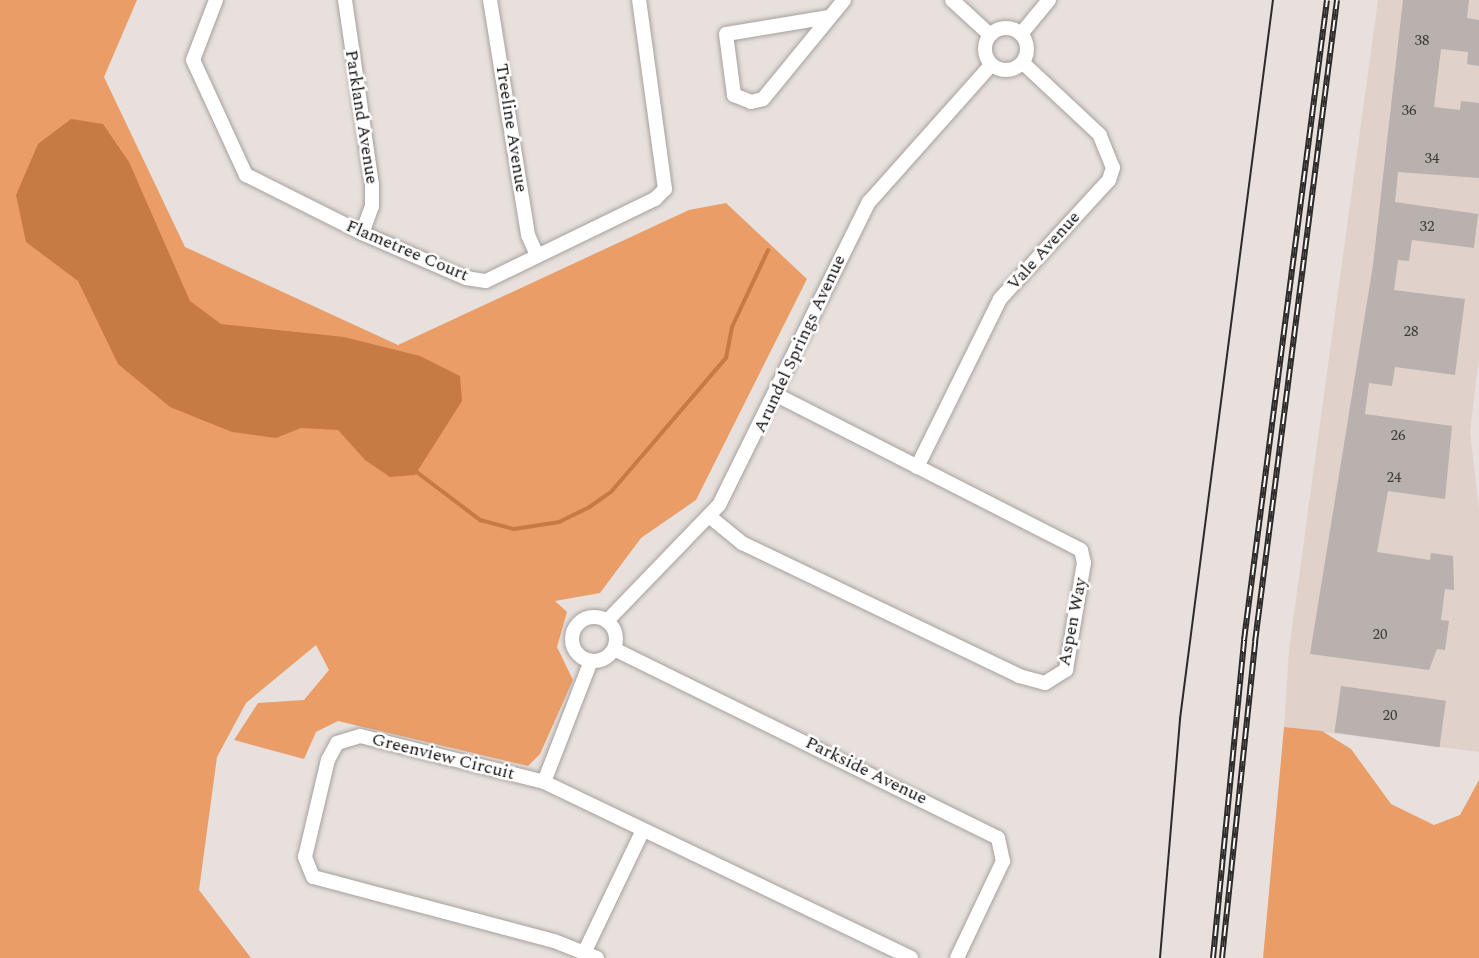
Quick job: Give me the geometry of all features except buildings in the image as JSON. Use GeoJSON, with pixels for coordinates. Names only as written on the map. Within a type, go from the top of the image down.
{"type":"FeatureCollection","features":[{"type":"Feature","properties":{"kind":"street","name":"Flametree Court"},"geometry":{"type":"LineString","coordinates":[[216,0],[193,60],[246,176],[362,233],[466,278],[486,281],[655,199],[665,189],[639,0]]}},
{"type":"Feature","properties":{"kind":"street","name":"Parkland Avenue"},"geometry":{"type":"LineString","coordinates":[[345,0],[372,184],[372,206],[362,233]]}},
{"type":"Feature","properties":{"kind":"street","name":"Treeline Avenue"},"geometry":{"type":"LineString","coordinates":[[490,0],[528,234],[537,255]]}},
{"type":"Feature","properties":{"kind":"street"},"geometry":{"type":"LineString","coordinates":[[829,17],[726,34],[734,95],[751,102],[763,99],[843,0]]}},
{"type":"Feature","properties":{"kind":"street"},"geometry":{"type":"LineString","coordinates":[[952,0],[990,35]]}},
{"type":"Feature","properties":{"kind":"street"},"geometry":{"type":"LineString","coordinates":[[1021,34],[1049,0]]}},
{"type":"Feature","properties":{"kind":"street"},"geometry":{"type":"LineString","coordinates":[[1002,28],[1021,34],[1027,45],[1023,63],[1004,70],[991,65],[985,47],[990,35],[1002,28]]}},
{"type":"Feature","properties":{"kind":"street","name":"Vale Avenue"},"geometry":{"type":"LineString","coordinates":[[917,467],[1000,299],[1109,180],[1113,168],[1114,157],[1100,135],[1023,63]]}},
{"type":"Feature","properties":{"kind":"street","name":"Arundel Springs Avenue"},"geometry":{"type":"LineString","coordinates":[[607,621],[709,516],[734,482],[869,202],[991,65]]}},
{"type":"Feature","properties":{"kind":"street","name":"Aspen Way"},"geometry":{"type":"LineString","coordinates":[[709,516],[742,543],[1034,683],[1054,681],[1069,661],[1084,563],[1081,550],[777,395]]}},
{"type":"Feature","properties":{"kind":"street"},"geometry":{"type":"LineString","coordinates":[[586,618],[607,621],[616,633],[614,649],[605,658],[591,661],[574,648],[573,634],[586,618]]}},
{"type":"Feature","properties":{"kind":"street","name":"Parkside Avenue"},"geometry":{"type":"LineString","coordinates":[[614,649],[998,838],[1003,861],[957,958]]}},
{"type":"Feature","properties":{"kind":"street"},"geometry":{"type":"LineString","coordinates":[[544,782],[591,661]]}},
{"type":"Feature","properties":{"kind":"street","name":"Greenview Circuit"},"geometry":{"type":"LineString","coordinates":[[591,955],[331,885],[313,877],[306,865],[328,760],[345,738],[360,736],[544,782],[911,958]]}},
{"type":"Feature","properties":{"kind":"street"},"geometry":{"type":"LineString","coordinates":[[591,955],[643,830]]}},
{"type":"Feature","properties":{"kind":"shaded area"},"geometry":{"type":"Polygon","coordinates":[[[0,0],[137,0],[104,77],[185,247],[398,345],[689,210],[726,203],[807,279],[696,500],[641,538],[600,593],[555,601],[567,612],[557,647],[573,680],[540,754],[528,766],[338,721],[316,732],[304,759],[234,740],[258,703],[304,700],[329,670],[316,645],[246,703],[217,757],[199,890],[251,958],[0,958],[0,0]]]}},
{"type":"Feature","properties":{"kind":"shaded area"},"geometry":{"type":"Polygon","coordinates":[[[1378,0],[1479,0],[1479,358],[1470,432],[1479,508],[1479,752],[1284,727],[1289,650],[1378,0]]]}},
{"type":"Feature","properties":{"kind":"shaded area"},"geometry":{"type":"Polygon","coordinates":[[[71,119],[103,124],[129,162],[190,301],[221,324],[344,337],[420,356],[460,376],[462,401],[415,475],[390,477],[365,460],[338,430],[301,428],[276,438],[232,432],[170,407],[118,364],[78,281],[26,242],[16,195],[38,144],[71,119]]]}},
{"type":"Feature","properties":{"kind":"shaded area"},"geometry":{"type":"Polygon","coordinates":[[[1284,727],[1322,731],[1351,749],[1391,804],[1434,825],[1460,815],[1479,780],[1479,958],[1263,958],[1284,727]]]}},
{"type":"Feature","properties":{"kind":"waterway"},"geometry":{"type":"LineString","coordinates":[[414,470],[480,520],[514,529],[559,522],[588,508],[611,492],[726,358],[732,327],[768,250]]}},
{"type":"Feature","properties":{"kind":"tram line"},"geometry":{"type":"LineString","coordinates":[[1160,958],[1180,719],[1273,0]]}},
{"type":"Feature","properties":{"kind":"railway"},"geometry":{"type":"LineString","coordinates":[[1213,958],[1244,640],[1327,0]]}},
{"type":"Feature","properties":{"kind":"railway"},"geometry":{"type":"LineString","coordinates":[[1222,958],[1255,642],[1337,0]]}}]}
